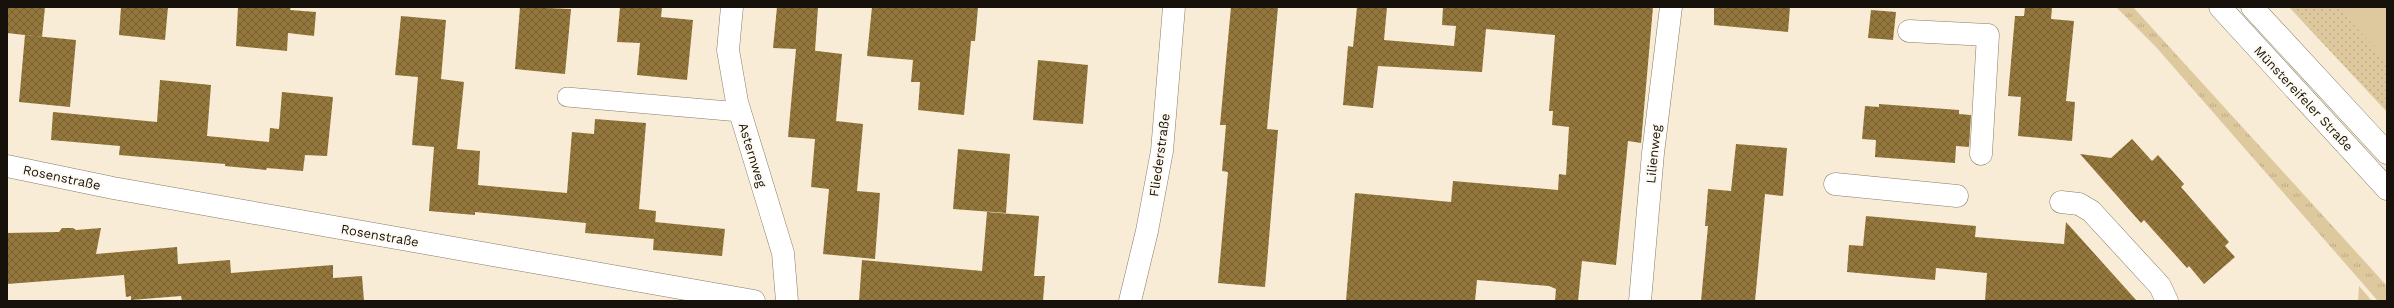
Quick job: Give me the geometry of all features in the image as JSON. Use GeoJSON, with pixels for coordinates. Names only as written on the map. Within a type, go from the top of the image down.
{"type":"FeatureCollection","features":[{"type":"Feature","properties":{"kind":"street","name":"Asternweg"},"geometry":{"type":"LineString","coordinates":[[732,7],[728,50],[740,112],[783,253],[787,301]]}},
{"type":"Feature","properties":{"kind":"street","name":"Fliederstraße"},"geometry":{"type":"LineString","coordinates":[[1130,301],[1147,231],[1162,151],[1174,7]]}},
{"type":"Feature","properties":{"kind":"street","name":"Lilienweg"},"geometry":{"type":"LineString","coordinates":[[1640,301],[1652,153],[1671,7]]}},
{"type":"Feature","properties":{"kind":"street","name":"Münstereifeler Straße"},"geometry":{"type":"LineString","coordinates":[[2220,7],[2387,189]]}},
{"type":"Feature","properties":{"kind":"street","name":"Münstereifeler Straße"},"geometry":{"type":"LineString","coordinates":[[2252,7],[2387,153]]}},
{"type":"Feature","properties":{"kind":"street"},"geometry":{"type":"LineString","coordinates":[[1910,31],[1988,35],[1981,154]]}},
{"type":"Feature","properties":{"kind":"street","name":"Rosenstraße"},"geometry":{"type":"LineString","coordinates":[[7,166],[113,188],[754,301]]}},
{"type":"Feature","properties":{"kind":"street"},"geometry":{"type":"LineString","coordinates":[[1835,184],[1957,196]]}},
{"type":"Feature","properties":{"kind":"street"},"geometry":{"type":"LineString","coordinates":[[2061,202],[2079,204],[2091,211],[2160,286],[2168,301]]}},
{"type":"Feature","properties":{"kind":"lane"},"geometry":{"type":"LineString","coordinates":[[567,97],[740,112]]}},
{"type":"Feature","properties":{"kind":"green space"},"geometry":{"type":"Polygon","coordinates":[[[2116,7],[2133,7],[2387,286],[2387,301],[2378,301],[2156,47],[2116,7]]]}},
{"type":"Feature","properties":{"kind":"green space"},"geometry":{"type":"Polygon","coordinates":[[[2289,7],[2387,7],[2387,112],[2289,7]]]}},
{"type":"Feature","properties":{"kind":"green space"},"geometry":{"type":"Polygon","coordinates":[[[2337,7],[2387,7],[2387,61],[2337,7]]]}},
{"type":"Feature","properties":{"kind":"green space"},"geometry":{"type":"Polygon","coordinates":[[[2359,286],[2372,301],[2358,301],[2359,286]]]}},
{"type":"Feature","properties":{"kind":"building"},"geometry":{"type":"Polygon","coordinates":[[[7,7],[45,7],[42,37],[7,33],[7,7]]]}},
{"type":"Feature","properties":{"kind":"building"},"geometry":{"type":"Polygon","coordinates":[[[121,7],[168,7],[165,40],[119,35],[121,7]]]}},
{"type":"Feature","properties":{"kind":"building"},"geometry":{"type":"Polygon","coordinates":[[[238,7],[291,7],[290,10],[316,12],[314,36],[288,33],[287,51],[236,46],[238,7]]]}},
{"type":"Feature","properties":{"kind":"building"},"geometry":{"type":"Polygon","coordinates":[[[520,7],[571,9],[565,74],[515,69],[520,7]]]}},
{"type":"Feature","properties":{"kind":"building"},"geometry":{"type":"Polygon","coordinates":[[[620,7],[662,7],[661,17],[693,20],[687,80],[637,75],[640,43],[617,42],[620,7]]]}},
{"type":"Feature","properties":{"kind":"building"},"geometry":{"type":"Polygon","coordinates":[[[777,7],[818,7],[815,51],[842,54],[836,121],[863,124],[857,191],[880,193],[875,259],[823,254],[829,189],[811,187],[815,139],[788,137],[796,49],[773,48],[777,7]]]}},
{"type":"Feature","properties":{"kind":"building"},"geometry":{"type":"Polygon","coordinates":[[[872,7],[978,7],[975,41],[971,41],[964,115],[918,110],[920,82],[911,82],[913,60],[867,56],[872,7]]]}},
{"type":"Feature","properties":{"kind":"building"},"geometry":{"type":"Polygon","coordinates":[[[1231,7],[1278,7],[1267,129],[1278,130],[1265,287],[1218,283],[1228,172],[1222,171],[1226,125],[1220,125],[1231,7]]]}},
{"type":"Feature","properties":{"kind":"building"},"geometry":{"type":"Polygon","coordinates":[[[1357,7],[1387,7],[1384,40],[1454,46],[1456,26],[1442,25],[1443,7],[1653,7],[1641,143],[1628,141],[1616,265],[1582,261],[1578,301],[1555,301],[1556,289],[1549,286],[1477,280],[1475,301],[1346,301],[1355,193],[1451,202],[1453,181],[1558,190],[1559,174],[1566,175],[1569,127],[1552,125],[1553,111],[1549,111],[1555,35],[1486,29],[1482,72],[1378,66],[1373,108],[1343,105],[1348,46],[1353,47],[1357,7]]]}},
{"type":"Feature","properties":{"kind":"building"},"geometry":{"type":"Polygon","coordinates":[[[1714,7],[1790,7],[1788,32],[1714,25],[1714,7]]]}},
{"type":"Feature","properties":{"kind":"building"},"geometry":{"type":"Polygon","coordinates":[[[2025,7],[2052,7],[2051,19],[2074,21],[2066,101],[2075,102],[2072,141],[2018,136],[2021,97],[2008,96],[2015,16],[2024,16],[2025,7]]]}},
{"type":"Feature","properties":{"kind":"building"},"geometry":{"type":"Polygon","coordinates":[[[1871,10],[1896,12],[1893,40],[1868,38],[1871,10]]]}},
{"type":"Feature","properties":{"kind":"building"},"geometry":{"type":"Polygon","coordinates":[[[401,16],[446,20],[441,79],[464,82],[457,149],[480,151],[478,185],[567,193],[572,132],[594,134],[595,119],[646,123],[639,209],[656,211],[654,239],[585,233],[586,223],[475,212],[475,215],[429,211],[434,147],[412,145],[418,77],[395,75],[401,16]]]}},
{"type":"Feature","properties":{"kind":"building"},"geometry":{"type":"Polygon","coordinates":[[[25,35],[76,40],[70,107],[19,102],[25,35]]]}},
{"type":"Feature","properties":{"kind":"building"},"geometry":{"type":"Polygon","coordinates":[[[1038,60],[1088,65],[1083,124],[1033,120],[1038,60]]]}},
{"type":"Feature","properties":{"kind":"building"},"geometry":{"type":"Polygon","coordinates":[[[160,80],[211,85],[207,136],[269,142],[270,128],[279,129],[282,92],[333,97],[327,156],[305,155],[303,171],[267,168],[266,170],[225,166],[225,164],[119,155],[120,146],[51,140],[53,112],[157,122],[160,80]]]}},
{"type":"Feature","properties":{"kind":"building"},"geometry":{"type":"Polygon","coordinates":[[[1879,104],[1959,110],[1959,114],[1971,115],[1969,147],[1956,146],[1955,163],[1875,157],[1876,140],[1862,139],[1865,106],[1879,107],[1879,104]]]}},
{"type":"Feature","properties":{"kind":"building"},"geometry":{"type":"Polygon","coordinates":[[[2132,139],[2152,161],[2158,155],[2184,184],[2181,187],[2229,242],[2225,246],[2235,257],[2204,284],[2189,266],[2187,268],[2144,220],[2141,223],[2080,154],[2111,158],[2132,139]]]}},
{"type":"Feature","properties":{"kind":"building"},"geometry":{"type":"Polygon","coordinates":[[[1736,144],[1787,148],[1783,196],[1765,194],[1755,301],[1701,301],[1708,226],[1705,226],[1708,189],[1731,191],[1736,144]]]}},
{"type":"Feature","properties":{"kind":"building"},"geometry":{"type":"Polygon","coordinates":[[[958,149],[1010,154],[1006,213],[953,209],[958,149]]]}},
{"type":"Feature","properties":{"kind":"building"},"geometry":{"type":"Polygon","coordinates":[[[987,212],[1039,216],[1034,276],[1045,276],[1043,301],[859,301],[862,260],[982,271],[987,212]]]}},
{"type":"Feature","properties":{"kind":"building"},"geometry":{"type":"Polygon","coordinates":[[[1866,216],[1976,226],[1975,237],[2064,244],[2066,222],[2137,301],[1985,301],[1987,273],[1936,268],[1935,280],[1847,272],[1849,245],[1863,246],[1866,216]]]}},
{"type":"Feature","properties":{"kind":"building"},"geometry":{"type":"Polygon","coordinates":[[[655,222],[725,229],[722,256],[653,250],[655,222]]]}},
{"type":"Feature","properties":{"kind":"building"},"geometry":{"type":"Polygon","coordinates":[[[62,228],[73,228],[76,230],[101,228],[96,254],[177,247],[178,264],[230,260],[231,273],[333,265],[333,278],[362,276],[364,301],[182,301],[181,296],[131,300],[131,296],[126,297],[124,275],[7,284],[7,233],[59,232],[62,228]]]}}]}
